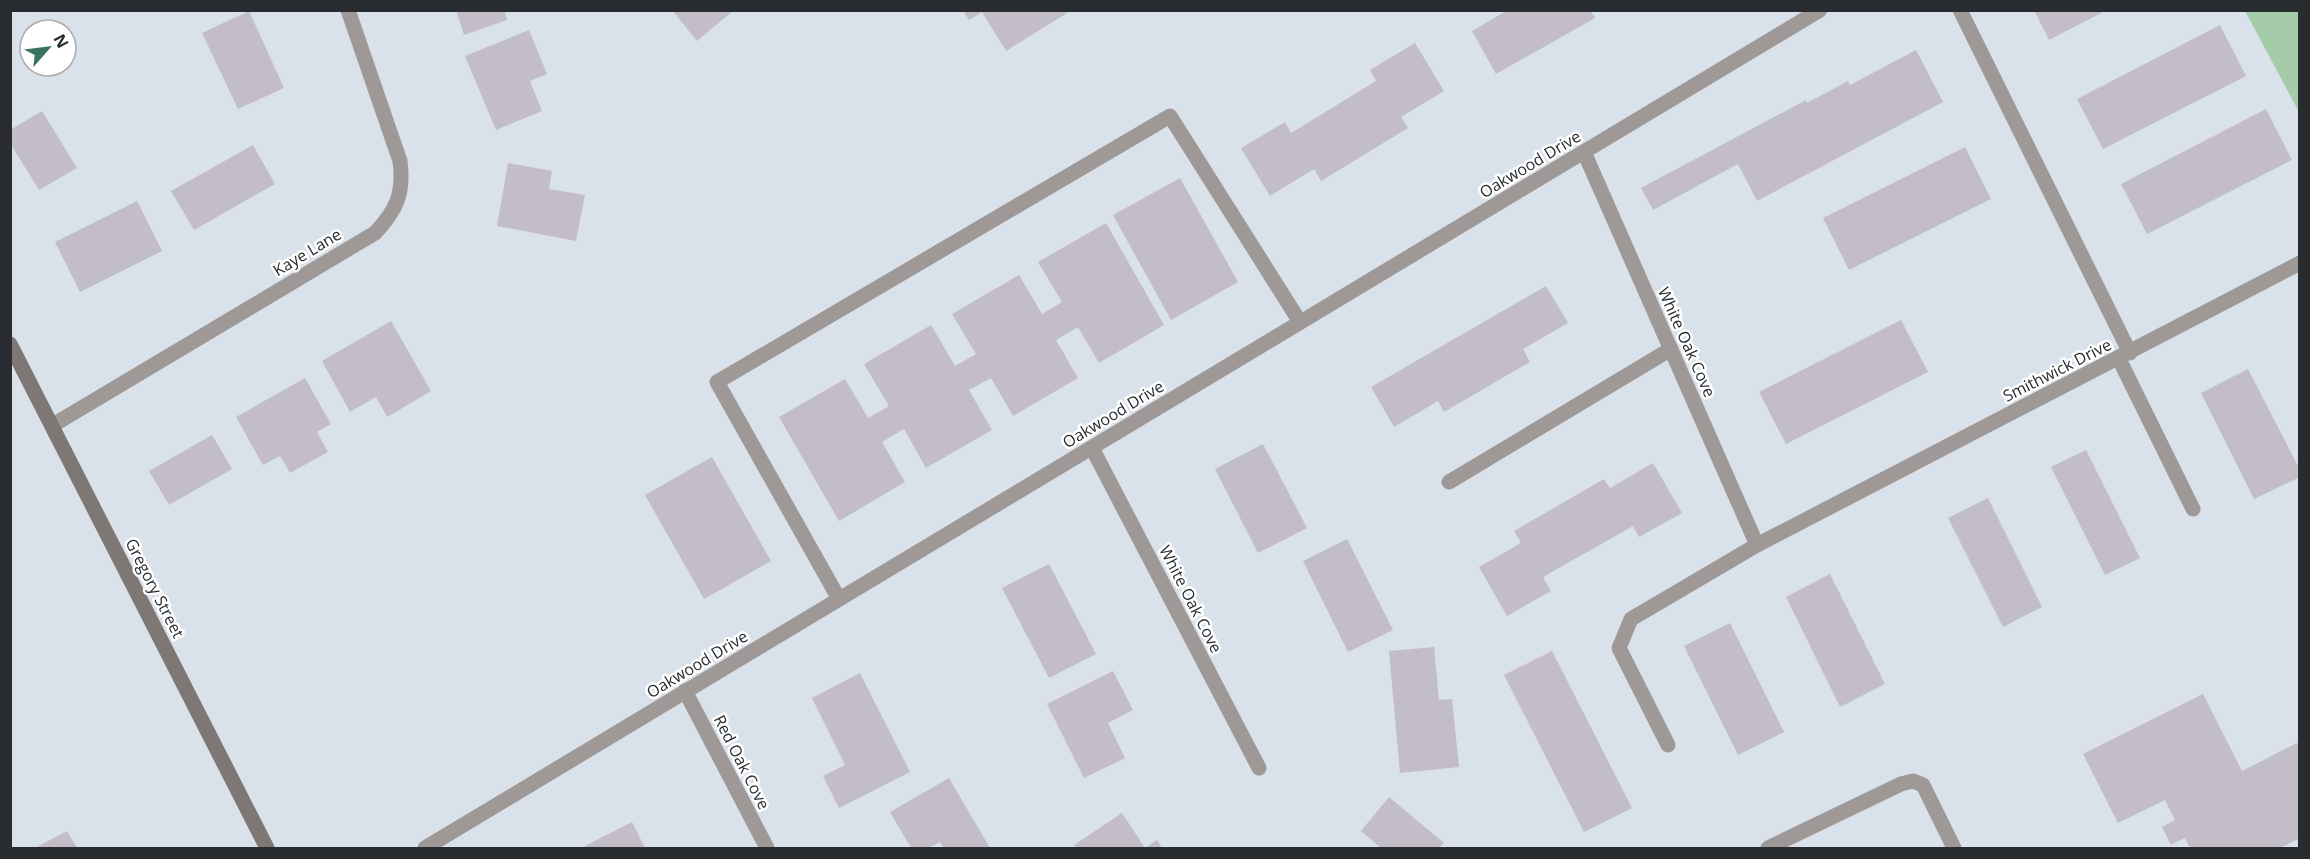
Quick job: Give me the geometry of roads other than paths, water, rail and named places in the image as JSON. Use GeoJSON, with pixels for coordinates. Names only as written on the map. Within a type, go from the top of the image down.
{"type":"FeatureCollection","features":[{"type":"Feature","properties":{"kind":"street","name":"Kaye Lane"},"geometry":{"type":"LineString","coordinates":[[53,425],[375,233],[389,218],[398,203],[402,178],[400,161],[348,10]]}},
{"type":"Feature","properties":{"kind":"street","name":"Oakwood Drive"},"geometry":{"type":"LineString","coordinates":[[425,849],[1820,10]]}},
{"type":"Feature","properties":{"kind":"street","name":"Smithwick Drive"},"geometry":{"type":"LineString","coordinates":[[1668,745],[1619,648],[1631,619],[1757,545],[2124,356],[1960,10]]}},
{"type":"Feature","properties":{"kind":"street"},"geometry":{"type":"LineString","coordinates":[[839,599],[717,382],[1170,116],[1300,322]]}},
{"type":"Feature","properties":{"kind":"street","name":"White Oak Cove"},"geometry":{"type":"LineString","coordinates":[[1584,152],[1757,545]]}},
{"type":"Feature","properties":{"kind":"street"},"geometry":{"type":"LineString","coordinates":[[2193,509],[2124,356],[2300,263]]}},
{"type":"Feature","properties":{"kind":"street","name":"Gregory Street"},"geometry":{"type":"LineString","coordinates":[[10,344],[267,849]]}},
{"type":"Feature","properties":{"kind":"street"},"geometry":{"type":"LineString","coordinates":[[1449,482],[1671,349]]}},
{"type":"Feature","properties":{"kind":"street","name":"White Oak Cove"},"geometry":{"type":"LineString","coordinates":[[1092,447],[1259,768]]}},
{"type":"Feature","properties":{"kind":"street","name":"Red Oak Cove"},"geometry":{"type":"LineString","coordinates":[[685,691],[767,849]]}},
{"type":"Feature","properties":{"kind":"street"},"geometry":{"type":"LineString","coordinates":[[1768,849],[1902,784],[1913,781],[1923,785],[1954,849]]}}]}
